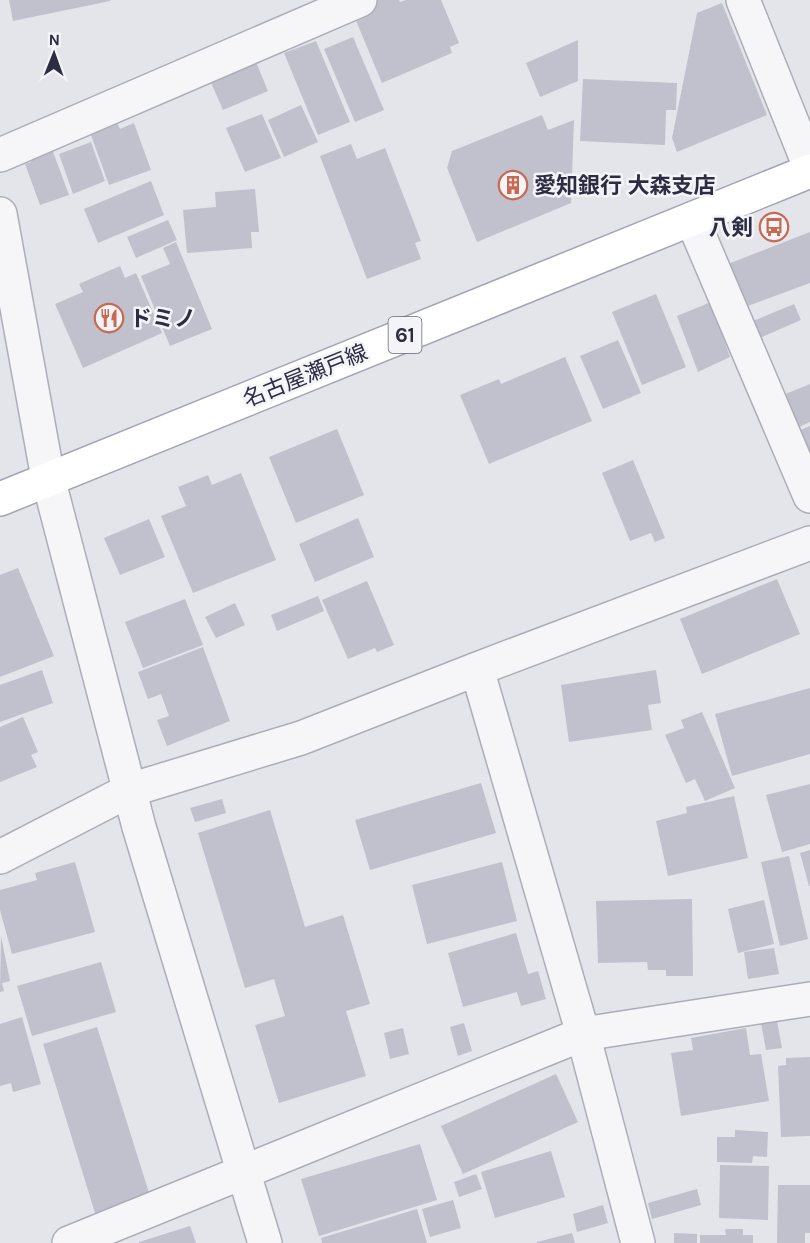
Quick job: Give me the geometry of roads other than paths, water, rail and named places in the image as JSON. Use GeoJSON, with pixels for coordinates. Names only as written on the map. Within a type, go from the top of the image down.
{"type":"FeatureCollection","features":[{"type":"Feature","properties":{"kind":"main road","name":"名古屋瀬戸線"},"geometry":{"type":"LineString","coordinates":[[0,499],[810,169]]}},
{"type":"Feature","properties":{"kind":"street"},"geometry":{"type":"LineString","coordinates":[[0,155],[360,0]]}},
{"type":"Feature","properties":{"kind":"street"},"geometry":{"type":"LineString","coordinates":[[742,0],[810,169]]}},
{"type":"Feature","properties":{"kind":"street"},"geometry":{"type":"LineString","coordinates":[[692,219],[810,496]]}},
{"type":"Feature","properties":{"kind":"street"},"geometry":{"type":"LineString","coordinates":[[1,221],[48,478],[139,827],[265,1243]]}},
{"type":"Feature","properties":{"kind":"street"},"geometry":{"type":"LineString","coordinates":[[0,857],[130,790],[302,738],[810,543]]}},
{"type":"Feature","properties":{"kind":"street"},"geometry":{"type":"LineString","coordinates":[[477,669],[582,1034],[638,1243]]}},
{"type":"Feature","properties":{"kind":"street"},"geometry":{"type":"LineString","coordinates":[[69,1243],[582,1034],[810,999]]}},
{"type":"Feature","properties":{"kind":"place","name":"愛知銀行 大森支店"},"geometry":{"type":"Point","coordinates":[513,185]}},
{"type":"Feature","properties":{"kind":"place","name":"八剣"},"geometry":{"type":"Point","coordinates":[774,227]}},
{"type":"Feature","properties":{"kind":"place","name":"ドミノ"},"geometry":{"type":"Point","coordinates":[109,318]}}]}
